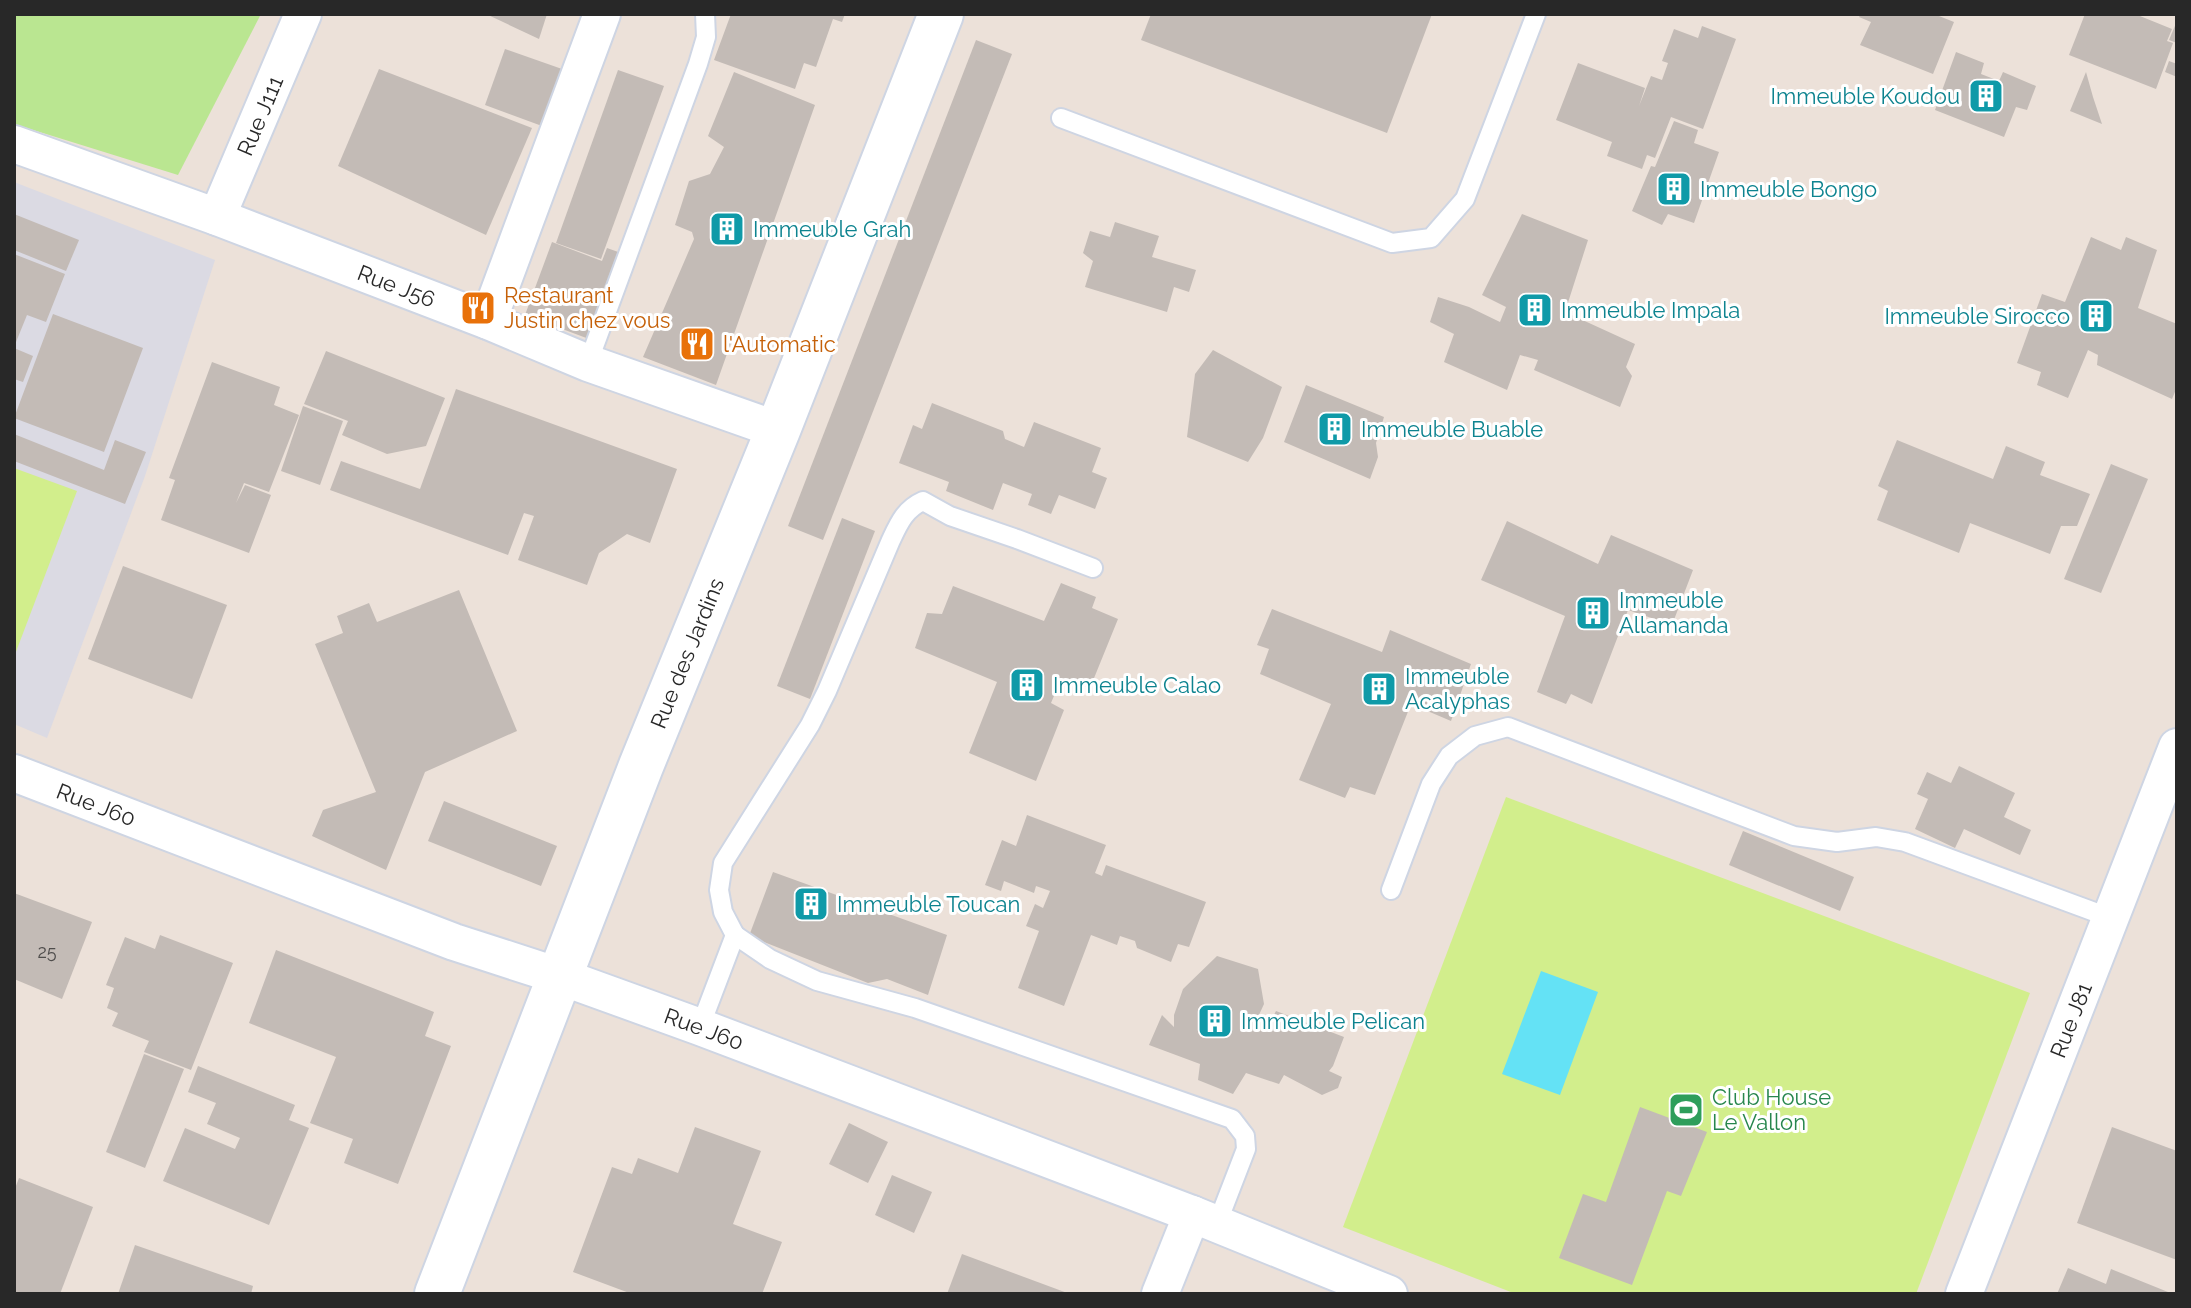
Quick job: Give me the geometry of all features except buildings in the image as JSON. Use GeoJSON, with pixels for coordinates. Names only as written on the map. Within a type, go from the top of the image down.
{"type":"FeatureCollection","features":[{"type":"Feature","properties":{"kind":"main road","name":"Rue des Jardins"},"geometry":{"type":"LineString","coordinates":[[437,1294],[646,752],[778,430],[941,14]]}},
{"type":"Feature","properties":{"kind":"street","name":"Rue J111"},"geometry":{"type":"LineString","coordinates":[[217,217],[303,14]]}},
{"type":"Feature","properties":{"kind":"street"},"geometry":{"type":"LineString","coordinates":[[488,321],[602,14]]}},
{"type":"Feature","properties":{"kind":"street","name":"Rue J56"},"geometry":{"type":"LineString","coordinates":[[14,144],[217,217],[488,321],[588,363],[778,430]]}},
{"type":"Feature","properties":{"kind":"street","name":"Rue J81"},"geometry":{"type":"LineString","coordinates":[[1964,1294],[2177,747]]}},
{"type":"Feature","properties":{"kind":"street","name":"Rue J60"},"geometry":{"type":"LineString","coordinates":[[14,773],[454,942],[700,1027],[1204,1219],[1389,1294]]}},
{"type":"Feature","properties":{"kind":"street"},"geometry":{"type":"LineString","coordinates":[[1160,1294],[1204,1219]]}},
{"type":"Feature","properties":{"kind":"lane"},"geometry":{"type":"LineString","coordinates":[[588,363],[698,64],[706,37],[705,14]]}},
{"type":"Feature","properties":{"kind":"lane"},"geometry":{"type":"LineString","coordinates":[[1061,118],[1392,243],[1431,238],[1465,199],[1536,14]]}},
{"type":"Feature","properties":{"kind":"lane"},"geometry":{"type":"LineString","coordinates":[[1093,568],[950,516],[923,501],[911,506],[891,540],[810,725],[723,863],[719,890],[723,912],[735,935],[770,959],[817,981],[915,1008],[1232,1119],[1245,1136],[1246,1149],[1204,1219]]}},
{"type":"Feature","properties":{"kind":"lane"},"geometry":{"type":"LineString","coordinates":[[1391,890],[1431,784],[1449,756],[1475,736],[1508,727],[1794,836],[1837,842],[1876,837],[1905,842],[2111,918]]}},
{"type":"Feature","properties":{"kind":"lane"},"geometry":{"type":"LineString","coordinates":[[700,1027],[735,935]]}},
{"type":"Feature","properties":{"kind":"shaded area"},"geometry":{"type":"Polygon","coordinates":[[[14,182],[215,260],[145,476],[47,738],[14,724],[14,182]]]}},
{"type":"Feature","properties":{"kind":"green space"},"geometry":{"type":"Polygon","coordinates":[[[14,14],[261,14],[178,175],[14,124],[14,14]]]}},
{"type":"Feature","properties":{"kind":"green space"},"geometry":{"type":"Polygon","coordinates":[[[14,468],[77,491],[14,657],[14,468]]]}},
{"type":"Feature","properties":{"kind":"green space","name":"Club House Le Vallon"},"geometry":{"type":"Polygon","coordinates":[[[1506,797],[2030,993],[1916,1294],[1516,1294],[1343,1227],[1506,797]]]}},
{"type":"Feature","properties":{"kind":"water"},"geometry":{"type":"Polygon","coordinates":[[[1541,971],[1598,992],[1560,1095],[1502,1074],[1541,971]]]}},
{"type":"Feature","properties":{"kind":"place","name":"Immeuble Koudou"},"geometry":{"type":"Point","coordinates":[1986,96]}},
{"type":"Feature","properties":{"kind":"place","name":"Immeuble Bongo"},"geometry":{"type":"Point","coordinates":[1674,189]}},
{"type":"Feature","properties":{"kind":"place","name":"Immeuble Grah"},"geometry":{"type":"Point","coordinates":[727,229]}},
{"type":"Feature","properties":{"kind":"place","name":"Restaurant Justin chez vous"},"geometry":{"type":"Point","coordinates":[478,308]}},
{"type":"Feature","properties":{"kind":"place","name":"Immeuble Impala"},"geometry":{"type":"Point","coordinates":[1535,310]}},
{"type":"Feature","properties":{"kind":"place","name":"Immeuble Sirocco"},"geometry":{"type":"Point","coordinates":[2096,316]}},
{"type":"Feature","properties":{"kind":"place","name":"l'Automatic"},"geometry":{"type":"Point","coordinates":[697,344]}},
{"type":"Feature","properties":{"kind":"place","name":"Immeuble Buable"},"geometry":{"type":"Point","coordinates":[1335,429]}},
{"type":"Feature","properties":{"kind":"place","name":"Immeuble Allamanda"},"geometry":{"type":"Point","coordinates":[1593,613]}},
{"type":"Feature","properties":{"kind":"place","name":"Immeuble Calao"},"geometry":{"type":"Point","coordinates":[1027,685]}},
{"type":"Feature","properties":{"kind":"place","name":"Immeuble Acalyphas"},"geometry":{"type":"Point","coordinates":[1379,689]}},
{"type":"Feature","properties":{"kind":"place","name":"Immeuble Toucan"},"geometry":{"type":"Point","coordinates":[811,904]}},
{"type":"Feature","properties":{"kind":"place","name":"Immeuble Pelican"},"geometry":{"type":"Point","coordinates":[1215,1021]}},
{"type":"Feature","properties":{"kind":"place","name":"Club House Le Vallon"},"geometry":{"type":"Point","coordinates":[1686,1110]}}]}
